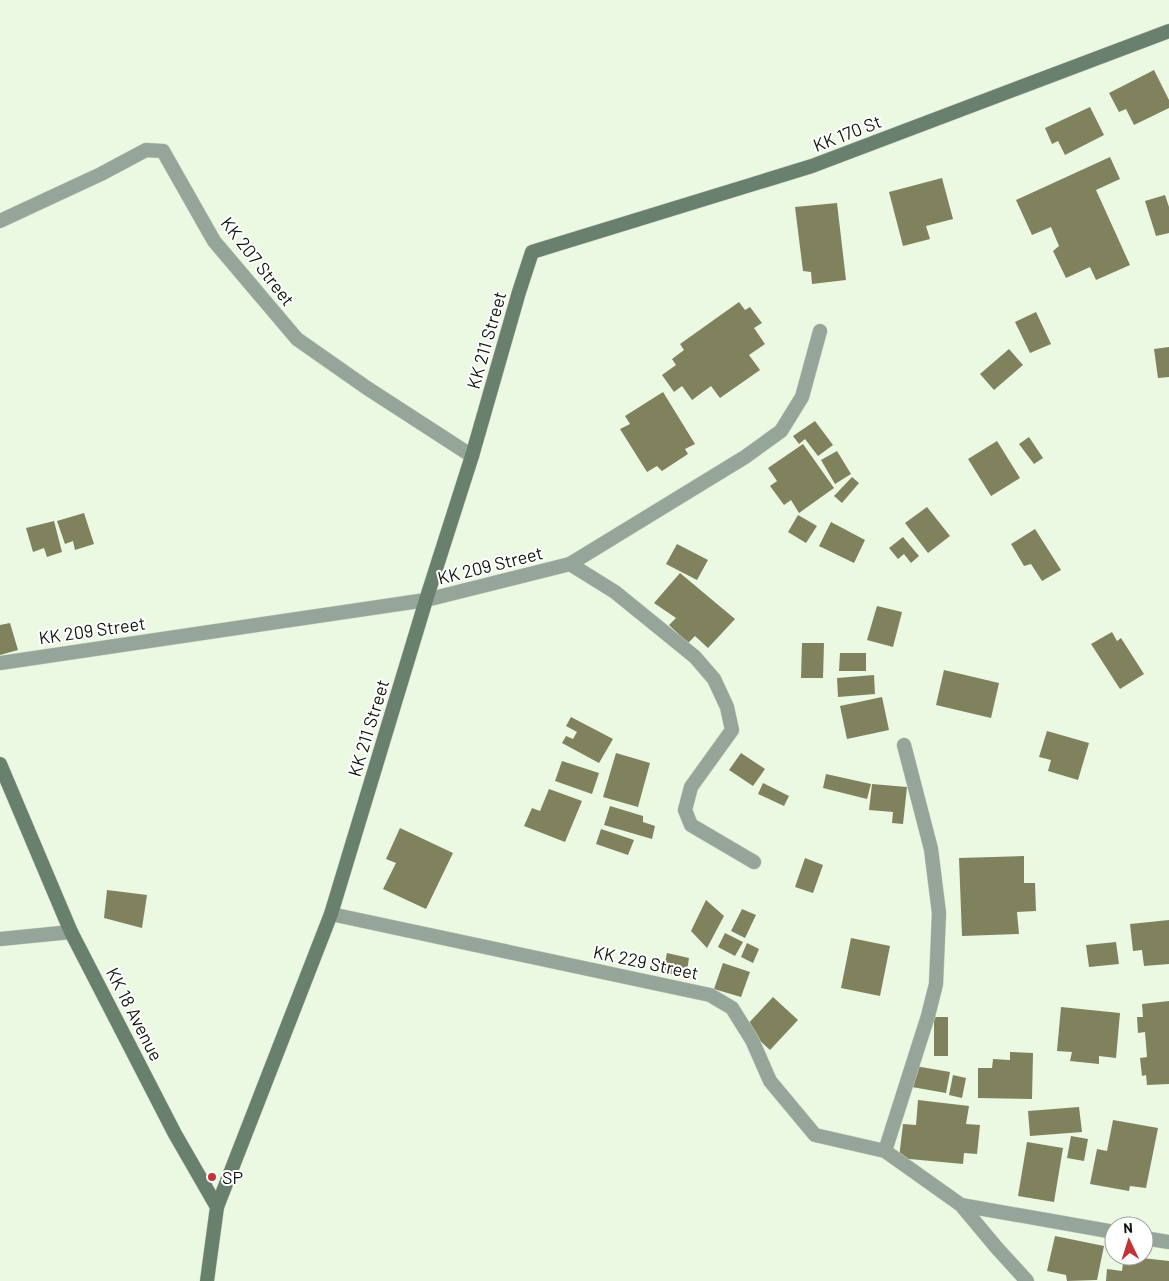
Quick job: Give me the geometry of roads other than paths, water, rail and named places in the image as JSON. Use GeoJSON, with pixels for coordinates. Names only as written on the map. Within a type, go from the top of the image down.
{"type":"FeatureCollection","features":[{"type":"Feature","properties":{"kind":"main road","name":"KK 170 St"},"geometry":{"type":"LineString","coordinates":[[532,252],[812,166],[1169,31]]}},
{"type":"Feature","properties":{"kind":"main road","name":"KK 211 Street"},"geometry":{"type":"LineString","coordinates":[[217,1207],[331,914],[426,600],[472,456],[532,252]]}},
{"type":"Feature","properties":{"kind":"main road","name":"KK 18 Avenue"},"geometry":{"type":"LineString","coordinates":[[0,764],[71,932],[175,1134],[217,1207]]}},
{"type":"Feature","properties":{"kind":"main road"},"geometry":{"type":"LineString","coordinates":[[207,1281],[217,1207]]}},
{"type":"Feature","properties":{"kind":"street","name":"KK 207 Street"},"geometry":{"type":"LineString","coordinates":[[0,221],[101,174],[146,150],[163,151],[214,241],[297,339],[367,388],[472,456]]}},
{"type":"Feature","properties":{"kind":"street"},"geometry":{"type":"LineString","coordinates":[[570,564],[745,457],[782,431],[802,397],[820,331]]}},
{"type":"Feature","properties":{"kind":"street","name":"KK 209 Street"},"geometry":{"type":"LineString","coordinates":[[0,663],[426,600],[570,564],[615,592],[695,657],[714,678],[727,707],[732,730],[691,787],[685,810],[691,825],[754,862]]}},
{"type":"Feature","properties":{"kind":"street"},"geometry":{"type":"LineString","coordinates":[[885,1151],[928,1016],[936,984],[939,913],[930,849],[904,746]]}},
{"type":"Feature","properties":{"kind":"street","name":"KK 229 Street"},"geometry":{"type":"LineString","coordinates":[[331,914],[710,995],[732,1008],[752,1040],[770,1081],[815,1135],[885,1151],[961,1205],[1027,1281]]}},
{"type":"Feature","properties":{"kind":"street"},"geometry":{"type":"LineString","coordinates":[[0,939],[71,932]]}},
{"type":"Feature","properties":{"kind":"street"},"geometry":{"type":"LineString","coordinates":[[961,1205],[1104,1230]]}},
{"type":"Feature","properties":{"kind":"street"},"geometry":{"type":"LineString","coordinates":[[1154,1240],[1169,1242]]}},
{"type":"Feature","properties":{"kind":"place","name":"SP"},"geometry":{"type":"Point","coordinates":[212,1177]}}]}
